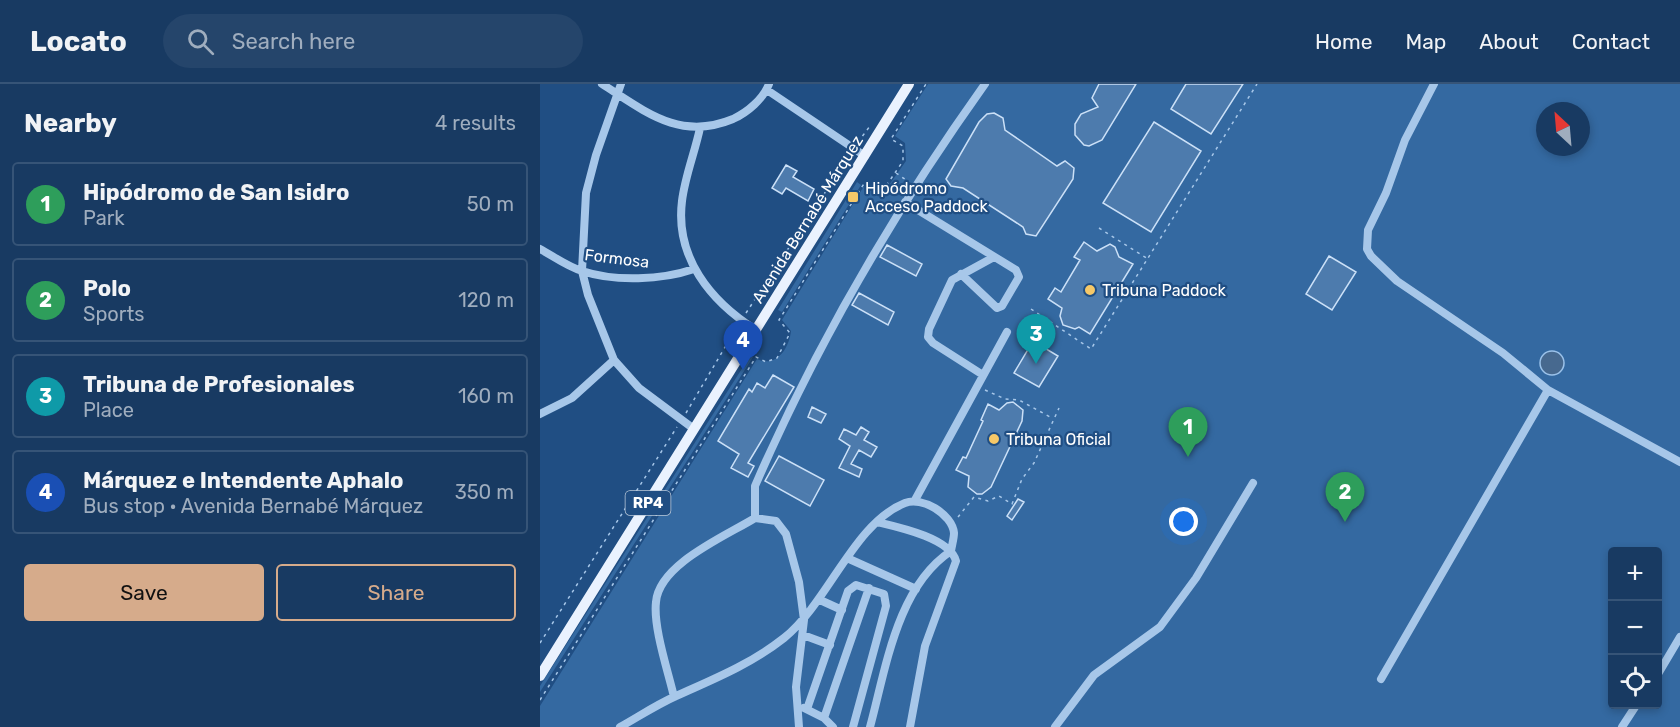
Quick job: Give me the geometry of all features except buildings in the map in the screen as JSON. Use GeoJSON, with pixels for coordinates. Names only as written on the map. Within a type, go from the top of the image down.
{"type":"FeatureCollection","features":[{"type":"Feature","properties":{"kind":"main road","name":"Avenida Bernabé Márquez"},"geometry":{"type":"LineString","coordinates":[[540,676],[909,84]]}},
{"type":"Feature","properties":{"kind":"street"},"geometry":{"type":"LineString","coordinates":[[602,84],[663,121],[681,127],[700,128],[740,116],[768,87],[865,156]]}},
{"type":"Feature","properties":{"kind":"street"},"geometry":{"type":"LineString","coordinates":[[621,84],[586,193],[582,271],[588,295],[614,360],[639,388],[694,429]]}},
{"type":"Feature","properties":{"kind":"street"},"geometry":{"type":"LineString","coordinates":[[755,518],[755,486],[767,457],[861,274],[942,145],[986,84]]}},
{"type":"Feature","properties":{"kind":"street"},"geometry":{"type":"LineString","coordinates":[[1434,84],[1397,157],[1386,193],[1368,230],[1367,249],[1397,281],[1503,353],[1548,390],[1680,462]]}},
{"type":"Feature","properties":{"kind":"street"},"geometry":{"type":"LineString","coordinates":[[700,128],[682,199],[680,223],[685,247],[694,269],[720,304],[756,330]]}},
{"type":"Feature","properties":{"kind":"street"},"geometry":{"type":"LineString","coordinates":[[905,202],[1019,273],[1002,306],[993,306],[961,274]]}},
{"type":"Feature","properties":{"kind":"street","name":"Formosa"},"geometry":{"type":"LineString","coordinates":[[540,249],[582,271],[642,278],[675,275],[694,269]]}},
{"type":"Feature","properties":{"kind":"street"},"geometry":{"type":"LineString","coordinates":[[983,375],[933,343],[928,337],[944,293],[961,274],[994,258]]}},
{"type":"Feature","properties":{"kind":"street"},"geometry":{"type":"LineString","coordinates":[[620,727],[674,697],[713,681],[751,660],[804,620],[847,558],[877,522],[888,512],[915,500],[1007,332]]}},
{"type":"Feature","properties":{"kind":"street"},"geometry":{"type":"LineString","coordinates":[[541,415],[572,398],[614,360]]}},
{"type":"Feature","properties":{"kind":"street"},"geometry":{"type":"LineString","coordinates":[[1381,679],[1548,390]]}},
{"type":"Feature","properties":{"kind":"street"},"geometry":{"type":"LineString","coordinates":[[1054,727],[1094,675],[1160,627],[1196,578],[1253,483]]}},
{"type":"Feature","properties":{"kind":"street"},"geometry":{"type":"LineString","coordinates":[[870,727],[887,663],[906,609],[916,589],[936,561],[951,551],[954,533],[952,526],[926,503],[915,500]]}},
{"type":"Feature","properties":{"kind":"street"},"geometry":{"type":"LineString","coordinates":[[674,697],[661,643],[656,602],[662,584],[674,569],[689,558],[755,518],[776,521],[786,534],[799,582],[804,620],[796,704],[799,727]]}},
{"type":"Feature","properties":{"kind":"street"},"geometry":{"type":"LineString","coordinates":[[877,522],[914,531],[951,551],[956,561],[925,646],[910,727]]}},
{"type":"Feature","properties":{"kind":"street"},"geometry":{"type":"LineString","coordinates":[[847,558],[916,589]]}},
{"type":"Feature","properties":{"kind":"street"},"geometry":{"type":"LineString","coordinates":[[807,709],[851,587],[856,585],[869,588],[884,594],[886,606],[853,727]]}},
{"type":"Feature","properties":{"kind":"street"},"geometry":{"type":"LineString","coordinates":[[824,718],[869,588]]}},
{"type":"Feature","properties":{"kind":"street"},"geometry":{"type":"LineString","coordinates":[[820,600],[842,610]]}},
{"type":"Feature","properties":{"kind":"street"},"geometry":{"type":"LineString","coordinates":[[803,634],[830,645]]}},
{"type":"Feature","properties":{"kind":"street"},"geometry":{"type":"LineString","coordinates":[[1662,667],[1680,637]]}},
{"type":"Feature","properties":{"kind":"street"},"geometry":{"type":"LineString","coordinates":[[796,704],[824,718],[833,727]]}},
{"type":"Feature","properties":{"kind":"street"},"geometry":{"type":"LineString","coordinates":[[1622,727],[1633,709]]}},
{"type":"Feature","properties":{"kind":"path"},"geometry":{"type":"LineString","coordinates":[[540,700],[756,357],[766,362],[777,358],[790,333],[779,320],[865,182],[874,188],[886,186],[903,161],[903,146],[891,139],[926,84]]}},
{"type":"Feature","properties":{"kind":"path"},"geometry":{"type":"LineString","coordinates":[[1031,309],[1091,349],[1257,84]]}},
{"type":"Feature","properties":{"kind":"path"},"geometry":{"type":"LineString","coordinates":[[540,643],[681,421],[741,321],[853,148],[870,126],[880,132]]}},
{"type":"Feature","properties":{"kind":"path"},"geometry":{"type":"LineString","coordinates":[[895,173],[916,188]]}},
{"type":"Feature","properties":{"kind":"path"},"geometry":{"type":"LineString","coordinates":[[1099,228],[1148,259]]}},
{"type":"Feature","properties":{"kind":"path"},"geometry":{"type":"LineString","coordinates":[[976,386],[1005,399],[1019,400],[1053,419]]}},
{"type":"Feature","properties":{"kind":"path"},"geometry":{"type":"LineString","coordinates":[[952,526],[974,497],[988,501],[999,495],[1012,504],[1022,479],[1034,463],[1059,408]]}},
{"type":"Feature","properties":{"kind":"shaded area"},"geometry":{"type":"Polygon","coordinates":[[[928,84],[1680,84],[1680,727],[540,727],[540,706],[757,359],[770,361],[776,359],[788,344],[791,331],[782,320],[864,186],[873,192],[887,188],[906,161],[905,143],[895,136],[928,84]]]}},
{"type":"Feature","properties":{"kind":"shaded area"},"geometry":{"type":"Polygon","coordinates":[[[857,182],[861,185],[782,312],[778,310],[857,182]]]}},
{"type":"Feature","properties":{"kind":"shaded area"},"geometry":{"type":"Polygon","coordinates":[[[1547,351],[1557,351],[1564,358],[1564,368],[1557,375],[1547,375],[1540,368],[1540,358],[1547,351]]]}},
{"type":"Feature","properties":{"kind":"shaded area"},"geometry":{"type":"Polygon","coordinates":[[[750,356],[753,357],[540,692],[540,686],[750,356]]]}},
{"type":"Feature","properties":{"kind":"place","name":"Hipódromo Acceso Paddock"},"geometry":{"type":"Point","coordinates":[853,197]}},
{"type":"Feature","properties":{"kind":"place","name":"Tribuna Paddock"},"geometry":{"type":"Point","coordinates":[1090,290]}},
{"type":"Feature","properties":{"kind":"place","name":"Tribuna de Profesionales"},"geometry":{"type":"Point","coordinates":[1036,364]}},
{"type":"Feature","properties":{"kind":"place","name":"Márquez e Intendente Aphalo"},"geometry":{"type":"Point","coordinates":[743,370]}},
{"type":"Feature","properties":{"kind":"place","name":"Tribuna Oficial"},"geometry":{"type":"Point","coordinates":[994,439]}},
{"type":"Feature","properties":{"kind":"place","name":"Hipódromo de San Isidro"},"geometry":{"type":"Point","coordinates":[1188,457]}},
{"type":"Feature","properties":{"kind":"place","name":"Polo"},"geometry":{"type":"Point","coordinates":[1345,522]}}]}
